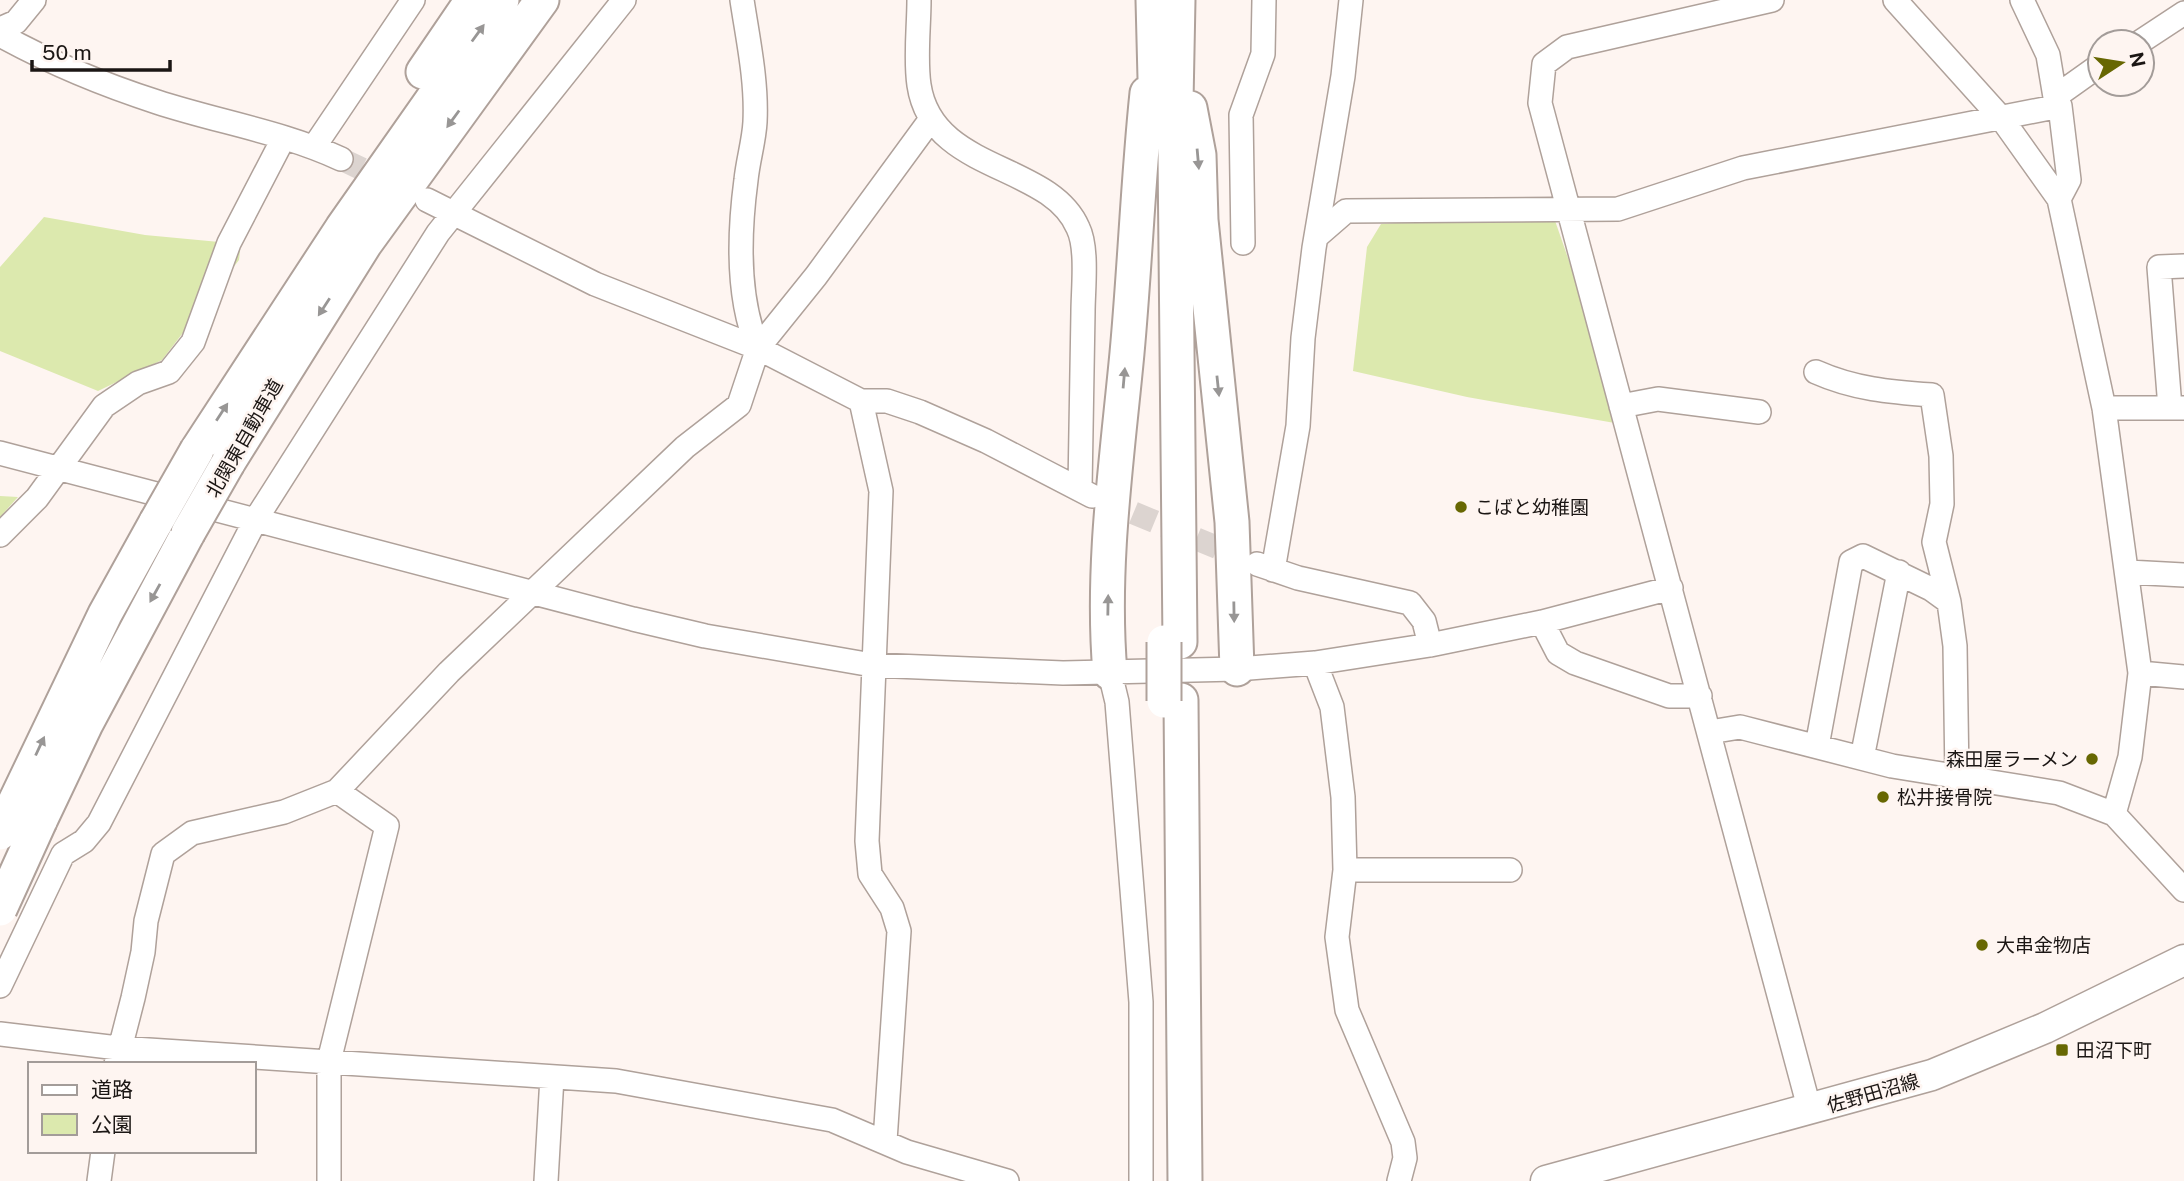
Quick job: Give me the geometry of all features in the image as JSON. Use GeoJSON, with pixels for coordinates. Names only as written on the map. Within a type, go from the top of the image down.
{"type":"FeatureCollection","features":[{"type":"Feature","properties":{"kind":"highway"},"geometry":{"type":"LineString","coordinates":[[247,373],[328,218],[472,0]]}},
{"type":"Feature","properties":{"kind":"highway","name":"北関東自動車道"},"geometry":{"type":"LineString","coordinates":[[0,909],[13,822],[104,614],[197,450],[370,186],[502,0]]}},
{"type":"Feature","properties":{"kind":"highway","name":"北関東自動車道"},"geometry":{"type":"LineString","coordinates":[[13,822],[86,724],[228,463],[365,244],[542,0]]}},
{"type":"Feature","properties":{"kind":"highway"},"geometry":{"type":"LineString","coordinates":[[493,64],[556,0]]}},
{"type":"Feature","properties":{"kind":"highway"},"geometry":{"type":"LineString","coordinates":[[1153,0],[1199,155],[1205,261],[1232,522],[1237,669]]}},
{"type":"Feature","properties":{"kind":"highway"},"geometry":{"type":"LineString","coordinates":[[1110,673],[1109,549],[1135,252],[1137,189],[1165,44],[1178,0]]}},
{"type":"Feature","properties":{"kind":"highway"},"geometry":{"type":"LineString","coordinates":[[1165,44],[1175,167],[1172,642],[1185,1181]]}},
{"type":"Feature","properties":{"kind":"highway"},"geometry":{"type":"LineString","coordinates":[[1165,1181],[1173,700]]}},
{"type":"Feature","properties":{"kind":"main road","name":"佐野田沼線"},"geometry":{"type":"LineString","coordinates":[[1546,1181],[1810,1111],[1932,1075],[1988,1054],[2184,960]]}},
{"type":"Feature","properties":{"kind":"street"},"geometry":{"type":"LineString","coordinates":[[0,29],[16,22],[34,0]]}},
{"type":"Feature","properties":{"kind":"street"},"geometry":{"type":"LineString","coordinates":[[314,147],[413,0]]}},
{"type":"Feature","properties":{"kind":"street"},"geometry":{"type":"LineString","coordinates":[[0,986],[63,854],[84,841],[99,823],[256,519],[453,213],[624,0]]}},
{"type":"Feature","properties":{"kind":"street"},"geometry":{"type":"LineString","coordinates":[[742,0],[755,114],[742,240],[748,326],[758,348]]}},
{"type":"Feature","properties":{"kind":"street"},"geometry":{"type":"LineString","coordinates":[[427,200],[595,284],[758,348],[861,401],[887,401],[920,412],[1086,492],[1084,269],[1079,228],[1052,194],[991,166],[960,146],[932,119],[919,86],[919,0]]}},
{"type":"Feature","properties":{"kind":"street"},"geometry":{"type":"LineString","coordinates":[[1243,243],[1241,115],[1258,75],[1263,54],[1264,0]]}},
{"type":"Feature","properties":{"kind":"street"},"geometry":{"type":"LineString","coordinates":[[1351,0],[1343,76],[1316,237],[1303,338],[1298,426],[1265,567],[1410,603],[1424,621],[1430,645]]}},
{"type":"Feature","properties":{"kind":"street"},"geometry":{"type":"LineString","coordinates":[[1772,0],[1567,47],[1544,64],[1540,103],[1810,1111]]}},
{"type":"Feature","properties":{"kind":"street"},"geometry":{"type":"LineString","coordinates":[[1895,0],[2002,119],[2059,200],[2104,408],[2140,673],[2130,757],[2114,814]]}},
{"type":"Feature","properties":{"kind":"street"},"geometry":{"type":"LineString","coordinates":[[2022,0],[2048,55],[2057,102],[2069,180],[2059,200]]}},
{"type":"Feature","properties":{"kind":"street"},"geometry":{"type":"LineString","coordinates":[[2156,31],[2184,13]]}},
{"type":"Feature","properties":{"kind":"street"},"geometry":{"type":"LineString","coordinates":[[0,35],[33,53],[155,102],[314,147],[341,159]]}},
{"type":"Feature","properties":{"kind":"street"},"geometry":{"type":"LineString","coordinates":[[1316,237],[1346,211],[1618,209],[1743,168],[2002,119],[2057,102],[2086,77]]}},
{"type":"Feature","properties":{"kind":"street"},"geometry":{"type":"LineString","coordinates":[[117,1056],[133,998],[143,952],[146,922],[163,854],[192,834],[284,812],[337,791],[449,672],[685,447],[740,405],[758,348],[816,276],[932,119]]}},
{"type":"Feature","properties":{"kind":"street"},"geometry":{"type":"LineString","coordinates":[[0,535],[37,498],[104,406],[138,383],[169,372],[193,342],[229,243],[284,139]]}},
{"type":"Feature","properties":{"kind":"street"},"geometry":{"type":"LineString","coordinates":[[2104,408],[2177,408],[2159,267],[2184,266]]}},
{"type":"Feature","properties":{"kind":"street"},"geometry":{"type":"LineString","coordinates":[[1816,372],[1857,387],[1932,395],[1941,456],[1942,503],[1934,542],[1949,602],[1955,646],[1957,778]]}},
{"type":"Feature","properties":{"kind":"street"},"geometry":{"type":"LineString","coordinates":[[1621,407],[1658,399],[1759,412]]}},
{"type":"Feature","properties":{"kind":"street"},"geometry":{"type":"LineString","coordinates":[[861,401],[881,491],[867,841],[870,874],[892,908],[899,931],[885,1141]]}},
{"type":"Feature","properties":{"kind":"street"},"geometry":{"type":"LineString","coordinates":[[0,453],[62,466],[705,636],[872,665],[1110,673],[1237,669],[1315,663],[1430,645],[1542,622],[1671,588]]}},
{"type":"Feature","properties":{"kind":"street"},"geometry":{"type":"LineString","coordinates":[[1817,746],[1851,562],[1863,556],[1899,572],[1949,602]]}},
{"type":"Feature","properties":{"kind":"street"},"geometry":{"type":"LineString","coordinates":[[1862,758],[1899,572]]}},
{"type":"Feature","properties":{"kind":"street"},"geometry":{"type":"LineString","coordinates":[[2128,572],[2184,575]]}},
{"type":"Feature","properties":{"kind":"street"},"geometry":{"type":"LineString","coordinates":[[1542,622],[1558,653],[1575,663],[1669,696],[1700,696]]}},
{"type":"Feature","properties":{"kind":"street"},"geometry":{"type":"LineString","coordinates":[[1315,663],[1332,707],[1343,797],[1345,870],[1337,937],[1347,1010],[1403,1142],[1405,1158],[1399,1181]]}},
{"type":"Feature","properties":{"kind":"street"},"geometry":{"type":"LineString","coordinates":[[1110,673],[1117,702],[1139,952],[1141,1181]]}},
{"type":"Feature","properties":{"kind":"street"},"geometry":{"type":"LineString","coordinates":[[2140,673],[2184,677]]}},
{"type":"Feature","properties":{"kind":"street"},"geometry":{"type":"LineString","coordinates":[[1710,733],[1740,727],[1862,758],[1957,778],[2059,793],[2114,814],[2184,890]]}},
{"type":"Feature","properties":{"kind":"street"},"geometry":{"type":"LineString","coordinates":[[329,1181],[329,1062],[387,826],[337,791]]}},
{"type":"Feature","properties":{"kind":"street"},"geometry":{"type":"LineString","coordinates":[[13,822],[48,851],[63,854]]}},
{"type":"Feature","properties":{"kind":"street"},"geometry":{"type":"LineString","coordinates":[[1345,870],[1510,870]]}},
{"type":"Feature","properties":{"kind":"street"},"geometry":{"type":"LineString","coordinates":[[0,1034],[117,1056],[329,1062],[616,1081],[832,1121],[907,1152],[1007,1181]]}},
{"type":"Feature","properties":{"kind":"street"},"geometry":{"type":"LineString","coordinates":[[546,1181],[552,1077]]}},
{"type":"Feature","properties":{"kind":"street"},"geometry":{"type":"LineString","coordinates":[[99,1181],[103,1153]]}},
{"type":"Feature","properties":{"kind":"green space"},"geometry":{"type":"Polygon","coordinates":[[[1552,212],[1626,425],[1467,397],[1353,371],[1367,247],[1381,224],[1552,212]]]}},
{"type":"Feature","properties":{"kind":"green space"},"geometry":{"type":"Polygon","coordinates":[[[44,217],[145,235],[230,243],[240,251],[239,260],[162,360],[98,391],[0,351],[0,267],[44,217]]]}},
{"type":"Feature","properties":{"kind":"green space"},"geometry":{"type":"Polygon","coordinates":[[[0,496],[18,497],[0,517],[0,496]]]}},
{"type":"Feature","properties":{"kind":"tunnel"},"geometry":{"type":"LineString","coordinates":[[341,159],[389,182]]}},
{"type":"Feature","properties":{"kind":"tunnel"},"geometry":{"type":"LineString","coordinates":[[1102,500],[1245,559]]}},
{"type":"Feature","properties":{"kind":"place","name":"こばと幼稚園"},"geometry":{"type":"Point","coordinates":[1461,507]}},
{"type":"Feature","properties":{"kind":"place","name":"森田屋ラーメン"},"geometry":{"type":"Point","coordinates":[2092,759]}},
{"type":"Feature","properties":{"kind":"place","name":"松井接骨院"},"geometry":{"type":"Point","coordinates":[1883,797]}},
{"type":"Feature","properties":{"kind":"place","name":"大串金物店"},"geometry":{"type":"Point","coordinates":[1982,945]}},
{"type":"Feature","properties":{"kind":"place","name":"田沼下町"},"geometry":{"type":"Point","coordinates":[2062,1050]}}]}
